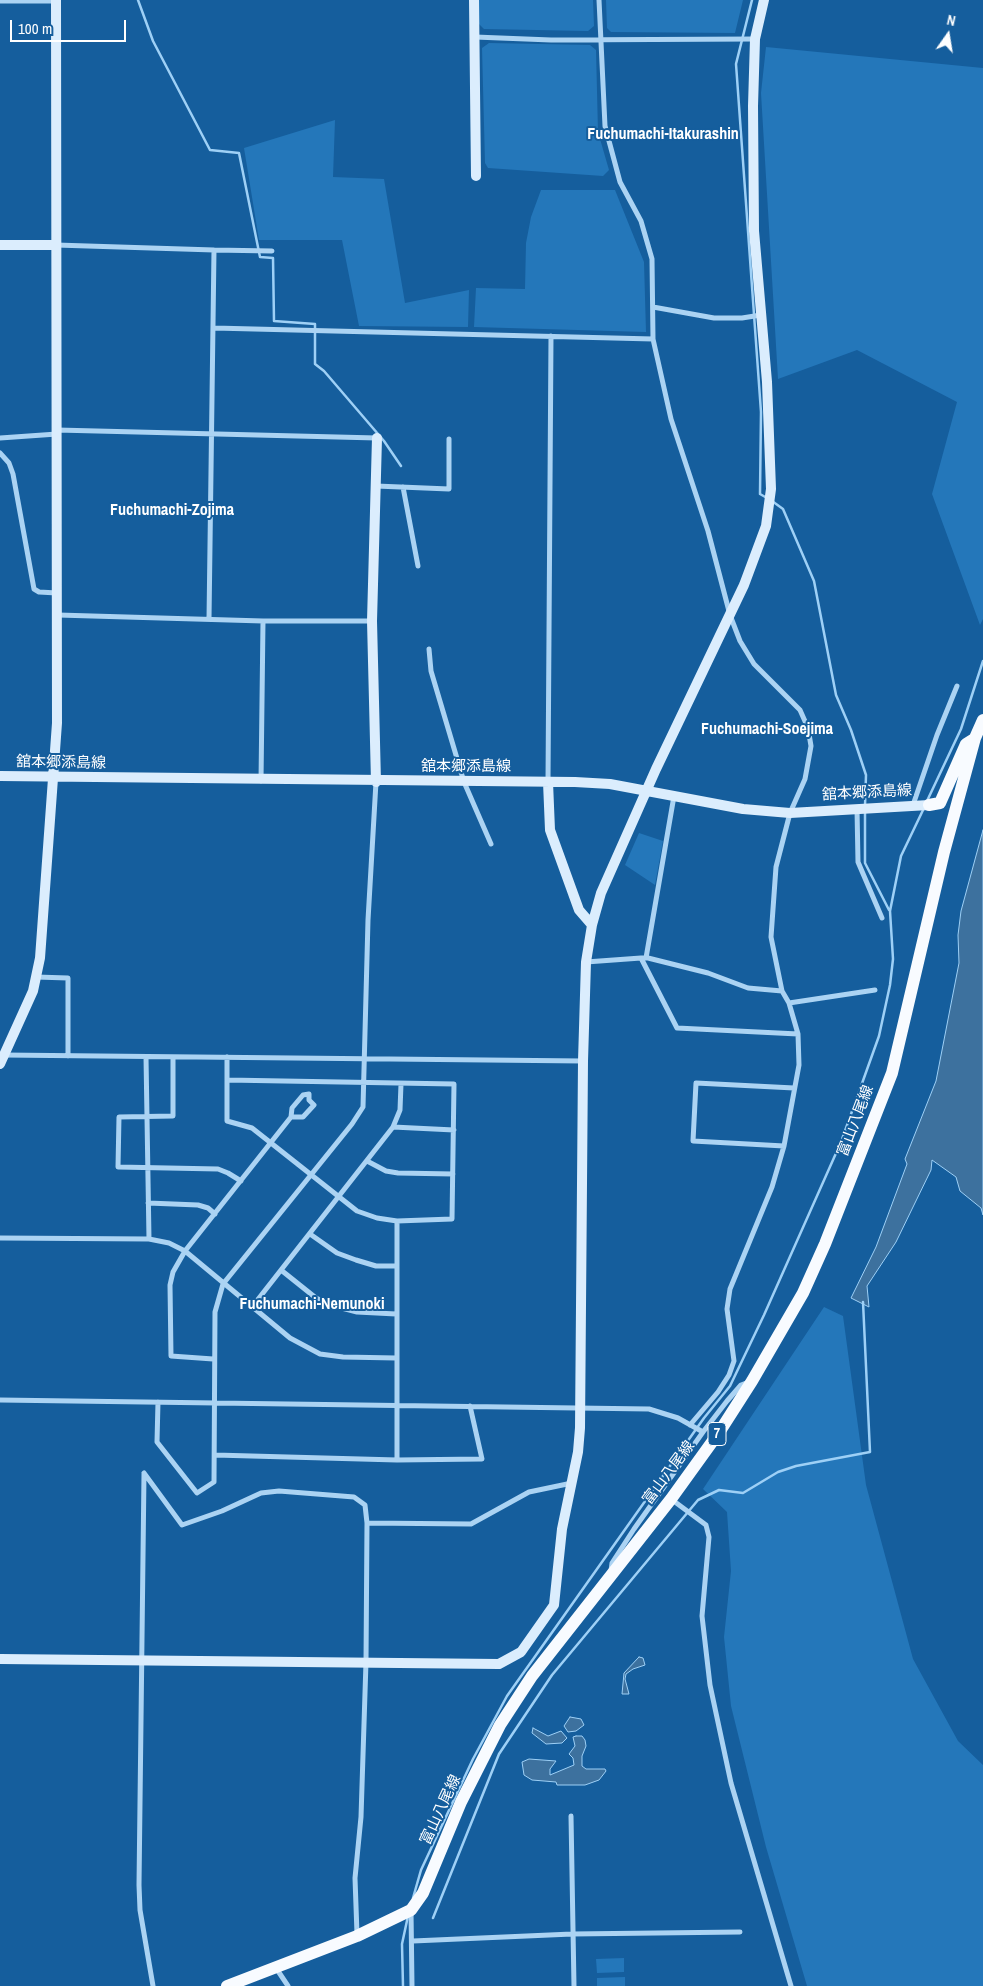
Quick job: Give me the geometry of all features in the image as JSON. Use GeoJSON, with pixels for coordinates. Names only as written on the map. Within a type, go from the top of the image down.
{"type":"FeatureCollection","features":[{"type":"Feature","properties":{"kind":"main road","name":"富山八尾線"},"geometry":{"type":"LineString","coordinates":[[411,1910],[423,1893],[461,1802],[500,1725],[532,1676],[671,1499],[720,1432],[803,1293],[825,1244],[892,1073],[944,852],[975,738],[983,720]]}},
{"type":"Feature","properties":{"kind":"main road"},"geometry":{"type":"LineString","coordinates":[[922,805],[940,803],[966,744],[975,738]]}},
{"type":"Feature","properties":{"kind":"main road"},"geometry":{"type":"LineString","coordinates":[[227,1986],[357,1936],[411,1910]]}},
{"type":"Feature","properties":{"kind":"street"},"geometry":{"type":"LineString","coordinates":[[474,0],[476,176]]}},
{"type":"Feature","properties":{"kind":"street"},"geometry":{"type":"LineString","coordinates":[[599,0],[605,126],[620,182],[641,221],[652,259],[653,339],[671,419],[708,531],[730,615],[740,641],[754,664],[800,710],[808,728],[811,746],[810,760],[805,779],[790,813],[776,867],[771,937],[782,991],[789,1003],[798,1034],[799,1065],[784,1146],[772,1187],[730,1289],[727,1309],[734,1361],[729,1375],[697,1428],[612,1563],[610,1576]]}},
{"type":"Feature","properties":{"kind":"street"},"geometry":{"type":"LineString","coordinates":[[0,1659],[499,1664],[521,1652],[554,1605],[562,1529],[578,1452],[583,1061],[586,962],[592,925],[601,893],[730,615],[766,526],[770,489],[767,382],[754,231],[753,106],[755,39],[764,0]]}},
{"type":"Feature","properties":{"kind":"street"},"geometry":{"type":"LineString","coordinates":[[0,2],[56,1],[55,245],[58,615],[57,723],[40,958],[33,991],[2,1058],[68,1056],[583,1061]]}},
{"type":"Feature","properties":{"kind":"street"},"geometry":{"type":"LineString","coordinates":[[475,37],[755,39]]}},
{"type":"Feature","properties":{"kind":"street"},"geometry":{"type":"LineString","coordinates":[[0,246],[55,245],[272,251]]}},
{"type":"Feature","properties":{"kind":"street"},"geometry":{"type":"LineString","coordinates":[[209,619],[213,435],[214,250]]}},
{"type":"Feature","properties":{"kind":"street"},"geometry":{"type":"LineString","coordinates":[[653,307],[714,318],[742,318],[762,314]]}},
{"type":"Feature","properties":{"kind":"street"},"geometry":{"type":"LineString","coordinates":[[214,328],[653,339]]}},
{"type":"Feature","properties":{"kind":"street"},"geometry":{"type":"LineString","coordinates":[[551,336],[548,782],[550,830],[579,910],[592,925]]}},
{"type":"Feature","properties":{"kind":"street"},"geometry":{"type":"LineString","coordinates":[[0,438],[57,432],[377,438],[372,621],[376,782],[368,920],[362,1107],[352,1124],[223,1284],[215,1312],[213,1359],[215,1403],[214,1482],[197,1493],[158,1442],[158,1402]]}},
{"type":"Feature","properties":{"kind":"street"},"geometry":{"type":"LineString","coordinates":[[376,486],[449,489],[449,439]]}},
{"type":"Feature","properties":{"kind":"street"},"geometry":{"type":"LineString","coordinates":[[0,453],[9,463],[13,474],[34,589],[57,593]]}},
{"type":"Feature","properties":{"kind":"street"},"geometry":{"type":"LineString","coordinates":[[403,487],[418,566]]}},
{"type":"Feature","properties":{"kind":"street"},"geometry":{"type":"LineString","coordinates":[[58,615],[263,621],[372,621]]}},
{"type":"Feature","properties":{"kind":"street"},"geometry":{"type":"LineString","coordinates":[[261,781],[263,621]]}},
{"type":"Feature","properties":{"kind":"street"},"geometry":{"type":"LineString","coordinates":[[429,650],[431,671],[464,782],[491,844]]}},
{"type":"Feature","properties":{"kind":"street"},"geometry":{"type":"LineString","coordinates":[[922,805],[936,736],[957,686]]}},
{"type":"Feature","properties":{"kind":"street","name":"舘本郷添島線"},"geometry":{"type":"LineString","coordinates":[[0,776],[261,781],[610,784],[743,809],[790,813],[922,805]]}},
{"type":"Feature","properties":{"kind":"street"},"geometry":{"type":"LineString","coordinates":[[674,796],[643,958],[677,1028],[798,1034]]}},
{"type":"Feature","properties":{"kind":"street"},"geometry":{"type":"LineString","coordinates":[[857,809],[858,862],[882,918]]}},
{"type":"Feature","properties":{"kind":"street"},"geometry":{"type":"LineString","coordinates":[[586,962],[643,958],[708,972],[748,988],[782,991]]}},
{"type":"Feature","properties":{"kind":"street"},"geometry":{"type":"LineString","coordinates":[[36,977],[68,978],[68,1056]]}},
{"type":"Feature","properties":{"kind":"street"},"geometry":{"type":"LineString","coordinates":[[789,1003],[875,990]]}},
{"type":"Feature","properties":{"kind":"street"},"geometry":{"type":"LineString","coordinates":[[146,1057],[149,1239]]}},
{"type":"Feature","properties":{"kind":"street"},"geometry":{"type":"LineString","coordinates":[[173,1057],[173,1116],[119,1117],[118,1167],[218,1170],[228,1173],[240,1181]]}},
{"type":"Feature","properties":{"kind":"street"},"geometry":{"type":"LineString","coordinates":[[227,1058],[227,1121],[252,1128],[357,1211],[376,1218],[397,1221],[452,1219],[454,1084],[309,1083],[228,1080]]}},
{"type":"Feature","properties":{"kind":"street"},"geometry":{"type":"LineString","coordinates":[[291,1117],[303,1117],[314,1105],[309,1100],[309,1083]]}},
{"type":"Feature","properties":{"kind":"street"},"geometry":{"type":"LineString","coordinates":[[784,1146],[693,1141],[696,1083],[794,1088]]}},
{"type":"Feature","properties":{"kind":"street"},"geometry":{"type":"LineString","coordinates":[[252,1307],[393,1126],[400,1110],[401,1084]]}},
{"type":"Feature","properties":{"kind":"street"},"geometry":{"type":"LineString","coordinates":[[213,1359],[171,1356],[170,1285],[173,1272],[185,1251],[291,1117],[292,1108],[303,1095],[309,1094]]}},
{"type":"Feature","properties":{"kind":"street"},"geometry":{"type":"LineString","coordinates":[[393,1126],[454,1130]]}},
{"type":"Feature","properties":{"kind":"street"},"geometry":{"type":"LineString","coordinates":[[367,1161],[377,1168],[398,1173],[453,1174]]}},
{"type":"Feature","properties":{"kind":"street"},"geometry":{"type":"LineString","coordinates":[[148,1204],[198,1205],[208,1208],[215,1214]]}},
{"type":"Feature","properties":{"kind":"street"},"geometry":{"type":"LineString","coordinates":[[397,1221],[395,1406],[397,1460]]}},
{"type":"Feature","properties":{"kind":"street"},"geometry":{"type":"LineString","coordinates":[[310,1234],[337,1253],[356,1260],[376,1266],[397,1266]]}},
{"type":"Feature","properties":{"kind":"street"},"geometry":{"type":"LineString","coordinates":[[0,1238],[149,1239],[169,1243],[185,1251],[290,1338],[320,1354],[342,1357],[396,1358]]}},
{"type":"Feature","properties":{"kind":"street"},"geometry":{"type":"LineString","coordinates":[[281,1270],[316,1298],[330,1305],[357,1312],[396,1314]]}},
{"type":"Feature","properties":{"kind":"street"},"geometry":{"type":"LineString","coordinates":[[697,1428],[741,1385],[752,1381]]}},
{"type":"Feature","properties":{"kind":"street"},"geometry":{"type":"LineString","coordinates":[[0,1400],[649,1409],[665,1413],[697,1428]]}},
{"type":"Feature","properties":{"kind":"street"},"geometry":{"type":"LineString","coordinates":[[215,1455],[397,1460],[482,1459],[470,1406]]}},
{"type":"Feature","properties":{"kind":"street"},"geometry":{"type":"LineString","coordinates":[[152,1986],[140,1910],[139,1885],[144,1474],[182,1525],[222,1511],[261,1493],[279,1491],[354,1497],[365,1505],[367,1523],[366,1662],[361,1816],[355,1878],[357,1936]]}},
{"type":"Feature","properties":{"kind":"street"},"geometry":{"type":"LineString","coordinates":[[367,1523],[471,1524],[529,1492],[572,1483]]}},
{"type":"Feature","properties":{"kind":"street"},"geometry":{"type":"LineString","coordinates":[[671,1499],[706,1525],[709,1537],[702,1616],[710,1685],[731,1783],[791,1986]]}},
{"type":"Feature","properties":{"kind":"street"},"geometry":{"type":"LineString","coordinates":[[571,1816],[574,1986]]}},
{"type":"Feature","properties":{"kind":"street"},"geometry":{"type":"LineString","coordinates":[[411,1910],[413,1941],[412,1986]]}},
{"type":"Feature","properties":{"kind":"street"},"geometry":{"type":"LineString","coordinates":[[413,1941],[572,1934],[740,1932]]}},
{"type":"Feature","properties":{"kind":"street"},"geometry":{"type":"LineString","coordinates":[[276,1968],[288,1986]]}},
{"type":"Feature","properties":{"kind":"shaded area"},"geometry":{"type":"Polygon","coordinates":[[[479,0],[593,0],[594,26],[588,31],[484,29],[479,24],[479,0]]]}},
{"type":"Feature","properties":{"kind":"shaded area"},"geometry":{"type":"Polygon","coordinates":[[[606,0],[743,0],[735,33],[611,32],[607,28],[606,0]]]}},
{"type":"Feature","properties":{"kind":"shaded area"},"geometry":{"type":"Polygon","coordinates":[[[489,43],[590,45],[596,50],[598,132],[609,170],[603,176],[488,168],[485,163],[482,48],[489,43]]]}},
{"type":"Feature","properties":{"kind":"shaded area"},"geometry":{"type":"Polygon","coordinates":[[[766,47],[983,68],[983,619],[980,625],[932,494],[957,402],[857,350],[778,379],[761,93],[766,47]]]}},
{"type":"Feature","properties":{"kind":"shaded area"},"geometry":{"type":"Polygon","coordinates":[[[335,120],[333,177],[384,179],[405,303],[469,290],[468,327],[359,326],[342,240],[259,240],[244,148],[335,120]]]}},
{"type":"Feature","properties":{"kind":"shaded area"},"geometry":{"type":"Polygon","coordinates":[[[541,190],[615,190],[644,262],[646,332],[474,327],[476,288],[525,289],[526,243],[531,217],[541,190]]]}},
{"type":"Feature","properties":{"kind":"shaded area"},"geometry":{"type":"Polygon","coordinates":[[[983,830],[983,1215],[981,1208],[960,1191],[956,1177],[932,1160],[931,1170],[896,1242],[867,1286],[869,1307],[851,1298],[876,1247],[907,1164],[905,1159],[936,1081],[959,963],[958,935],[961,911],[983,830]]]}},
{"type":"Feature","properties":{"kind":"shaded area"},"geometry":{"type":"Polygon","coordinates":[[[639,833],[663,841],[655,885],[625,865],[639,833]]]}},
{"type":"Feature","properties":{"kind":"shaded area"},"geometry":{"type":"Polygon","coordinates":[[[824,1307],[843,1316],[866,1485],[913,1659],[958,1741],[983,1765],[983,1986],[807,1986],[766,1847],[731,1706],[724,1637],[731,1571],[727,1512],[703,1489],[824,1307]]]}},
{"type":"Feature","properties":{"kind":"shaded area"},"geometry":{"type":"Polygon","coordinates":[[[639,1657],[643,1658],[645,1665],[633,1669],[626,1674],[625,1679],[629,1694],[622,1694],[624,1673],[639,1657]]]}},
{"type":"Feature","properties":{"kind":"shaded area"},"geometry":{"type":"Polygon","coordinates":[[[570,1717],[581,1719],[584,1725],[576,1731],[568,1732],[564,1726],[570,1717]]]}},
{"type":"Feature","properties":{"kind":"shaded area"},"geometry":{"type":"Polygon","coordinates":[[[533,1728],[548,1736],[561,1731],[567,1738],[562,1743],[546,1744],[532,1733],[533,1728]]]}},
{"type":"Feature","properties":{"kind":"shaded area"},"geometry":{"type":"Polygon","coordinates":[[[582,1736],[585,1740],[586,1746],[582,1756],[582,1766],[586,1769],[605,1769],[606,1771],[599,1780],[585,1785],[557,1785],[556,1782],[532,1780],[524,1775],[522,1762],[529,1759],[556,1761],[550,1769],[550,1775],[574,1765],[573,1758],[569,1754],[575,1746],[573,1737],[582,1736]]]}},
{"type":"Feature","properties":{"kind":"shaded area"},"geometry":{"type":"Polygon","coordinates":[[[624,1958],[624,1972],[597,1973],[596,1959],[624,1958]]]}},
{"type":"Feature","properties":{"kind":"shaded area"},"geometry":{"type":"Polygon","coordinates":[[[625,1977],[625,1986],[597,1986],[597,1978],[625,1977]]]}},
{"type":"Feature","properties":{"kind":"waterway"},"geometry":{"type":"LineString","coordinates":[[138,0],[153,41],[210,150],[239,153],[260,257],[273,258],[274,321],[315,324],[315,364],[324,371],[384,441],[401,466]]}},
{"type":"Feature","properties":{"kind":"waterway"},"geometry":{"type":"LineString","coordinates":[[752,0],[736,64],[761,412],[760,494],[767,498]]}},
{"type":"Feature","properties":{"kind":"waterway"},"geometry":{"type":"LineString","coordinates":[[772,501],[783,509],[814,581],[836,695],[851,730],[866,775],[865,806]]}},
{"type":"Feature","properties":{"kind":"waterway"},"geometry":{"type":"LineString","coordinates":[[927,801],[961,729],[983,661]]}},
{"type":"Feature","properties":{"kind":"waterway"},"geometry":{"type":"LineString","coordinates":[[413,1898],[421,1870],[473,1759],[507,1696],[704,1418],[730,1386],[764,1315],[841,1142],[879,1036],[890,985],[893,959],[890,911],[901,856],[924,808]]}},
{"type":"Feature","properties":{"kind":"waterway"},"geometry":{"type":"LineString","coordinates":[[865,811],[865,863],[889,910]]}},
{"type":"Feature","properties":{"kind":"waterway"},"geometry":{"type":"LineString","coordinates":[[433,1918],[499,1754],[552,1675],[698,1500],[719,1490],[743,1493],[778,1472],[796,1466],[870,1452],[863,1302]]}},
{"type":"Feature","properties":{"kind":"waterway"},"geometry":{"type":"LineString","coordinates":[[403,1986],[402,1944],[408,1916]]}},
{"type":"Feature","properties":{"kind":"district","name":"Fuchumachi-Itakurashin"},"geometry":{"type":"Point","coordinates":[663,135]}},
{"type":"Feature","properties":{"kind":"district","name":"Fuchumachi-Zojima"},"geometry":{"type":"Point","coordinates":[172,511]}},
{"type":"Feature","properties":{"kind":"district","name":"Fuchumachi-Soejima"},"geometry":{"type":"Point","coordinates":[767,730]}},
{"type":"Feature","properties":{"kind":"district","name":"Fuchumachi-Nemunoki"},"geometry":{"type":"Point","coordinates":[312,1305]}}]}
